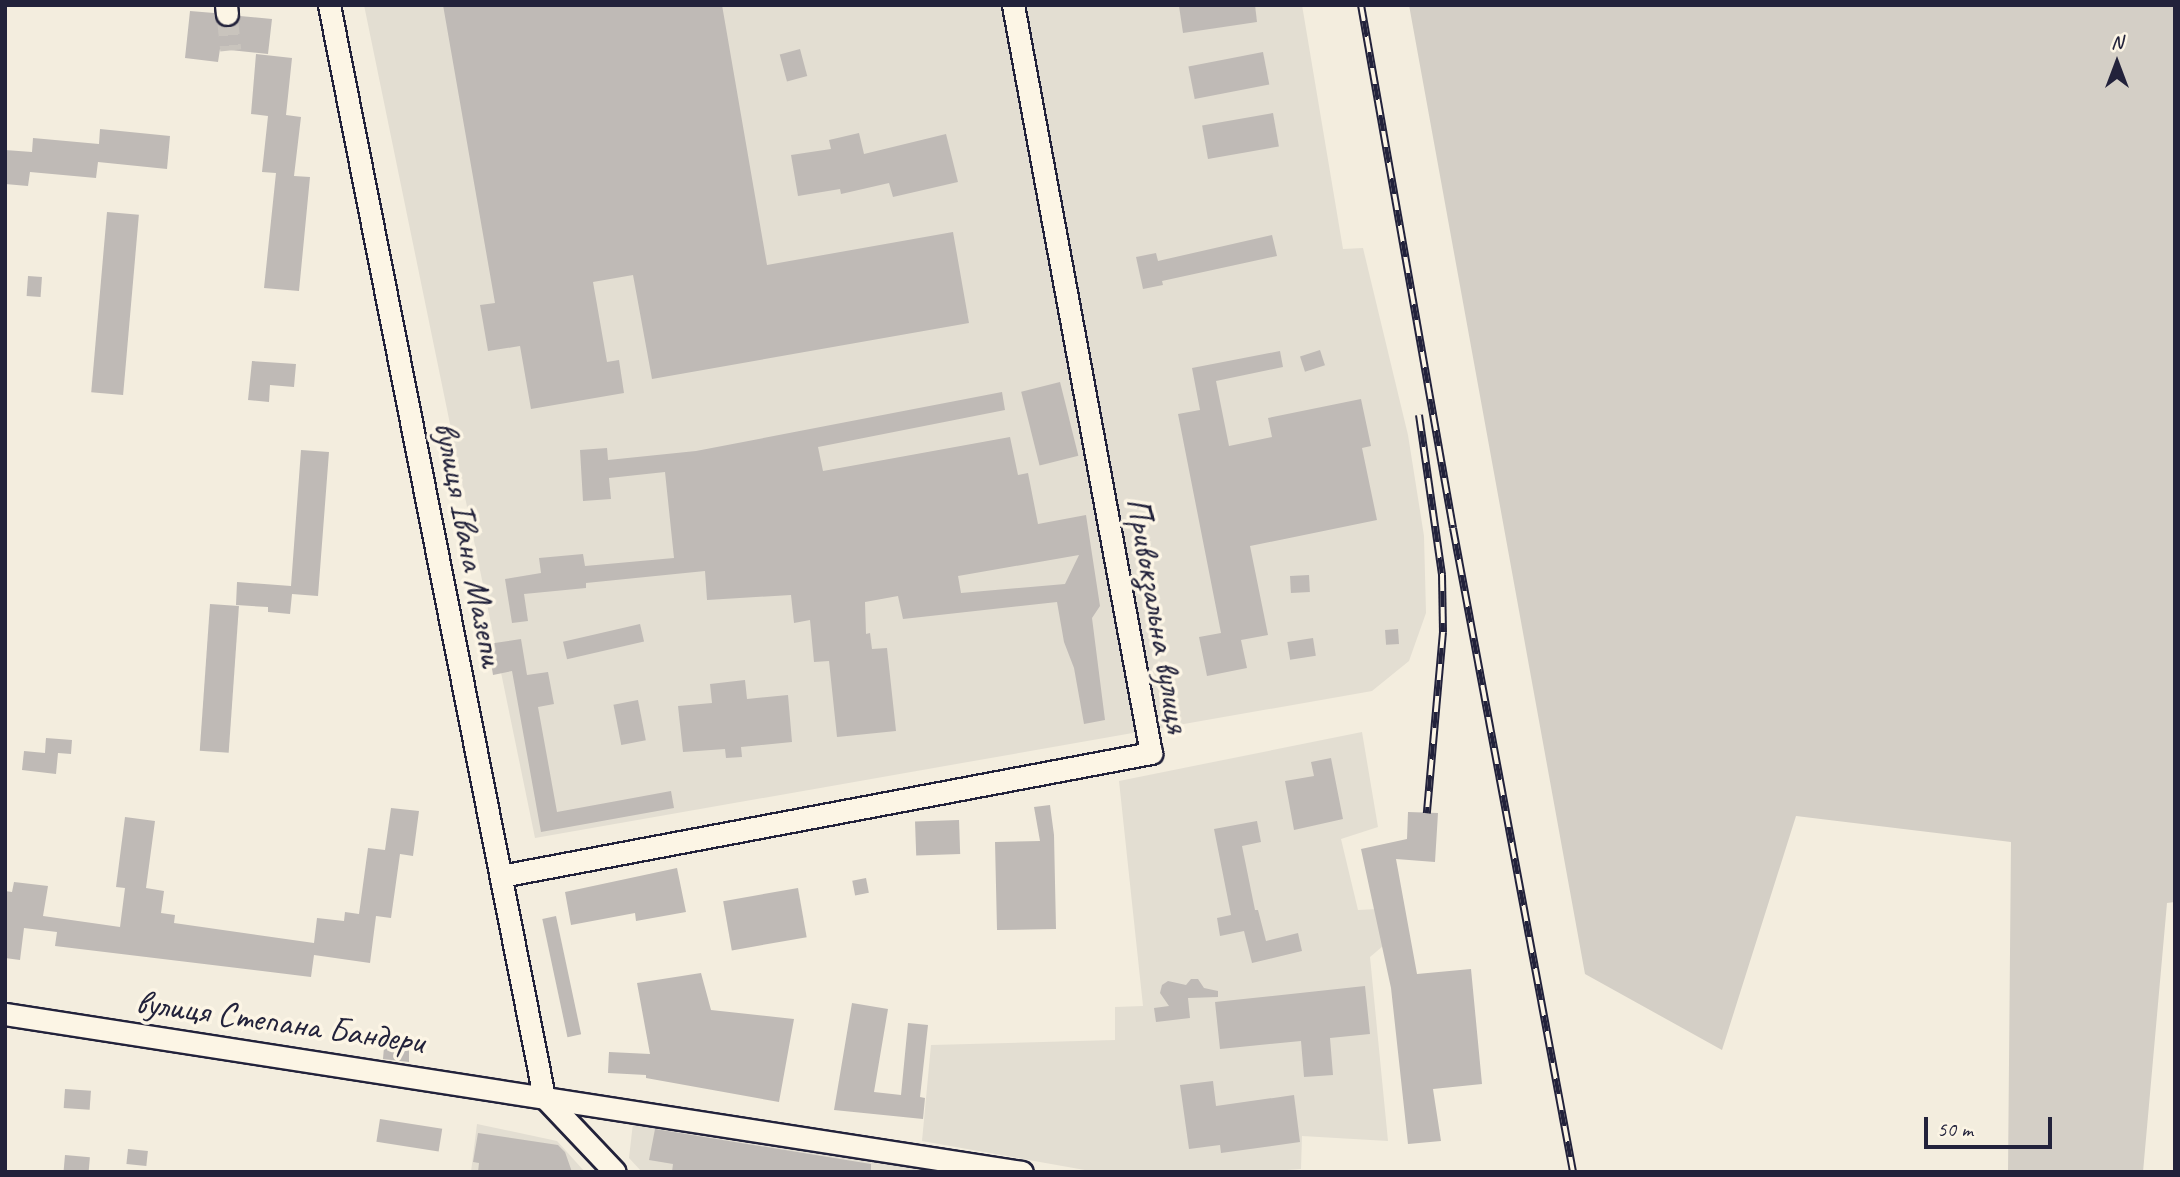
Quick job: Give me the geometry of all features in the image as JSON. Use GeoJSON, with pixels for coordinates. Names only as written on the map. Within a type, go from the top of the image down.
{"type":"FeatureCollection","features":[{"type":"Feature","properties":{"kind":"street","name":"вулиця Івана Мазепи"},"geometry":{"type":"LineString","coordinates":[[329,5],[544,1097]]}},
{"type":"Feature","properties":{"kind":"street","name":"Привокзальна вулиця"},"geometry":{"type":"LineString","coordinates":[[501,876],[1151,753],[1013,5]]}},
{"type":"Feature","properties":{"kind":"street","name":"вулиця Степана Бандери"},"geometry":{"type":"LineString","coordinates":[[5,1014],[1022,1172]]}},
{"type":"Feature","properties":{"kind":"street"},"geometry":{"type":"LineString","coordinates":[[544,1097],[615,1172]]}},
{"type":"Feature","properties":{"kind":"shaded area"},"geometry":{"type":"Polygon","coordinates":[[[364,5],[1302,5],[1343,249],[1363,248],[1408,435],[1424,536],[1426,613],[1409,661],[1372,691],[535,838],[364,5]]]}},
{"type":"Feature","properties":{"kind":"shaded area"},"geometry":{"type":"Polygon","coordinates":[[[1409,5],[2175,5],[2175,902],[2167,903],[2143,1172],[2008,1172],[2011,842],[1796,816],[1722,1050],[1585,974],[1409,5]]]}},
{"type":"Feature","properties":{"kind":"shaded area"},"geometry":{"type":"Polygon","coordinates":[[[1362,732],[1378,827],[1341,839],[1358,910],[1377,909],[1383,946],[1370,957],[1388,1141],[1302,1136],[1301,1169],[1260,1172],[1096,1172],[922,1141],[931,1045],[1115,1040],[1115,1007],[1143,1006],[1119,781],[1362,732]]]}},
{"type":"Feature","properties":{"kind":"shaded area"},"geometry":{"type":"Polygon","coordinates":[[[633,1123],[958,1172],[642,1172],[629,1158],[633,1123]]]}},
{"type":"Feature","properties":{"kind":"shaded area"},"geometry":{"type":"Polygon","coordinates":[[[477,1124],[557,1141],[585,1172],[471,1172],[477,1124]]]}},
{"type":"Feature","properties":{"kind":"building"},"geometry":{"type":"Polygon","coordinates":[[[443,5],[722,5],[767,265],[953,232],[969,323],[652,379],[633,275],[593,282],[607,362],[619,360],[624,393],[531,409],[520,346],[488,351],[480,305],[495,303],[443,5]]]}},
{"type":"Feature","properties":{"kind":"building"},"geometry":{"type":"Polygon","coordinates":[[[1255,5],[1257,22],[1183,33],[1179,6],[1255,5]]]}},
{"type":"Feature","properties":{"kind":"building"},"geometry":{"type":"Polygon","coordinates":[[[190,11],[214,13],[217,22],[228,27],[235,24],[240,16],[272,19],[268,54],[220,49],[218,62],[185,58],[190,11]]]}},
{"type":"Feature","properties":{"kind":"building"},"geometry":{"type":"Polygon","coordinates":[[[800,49],[807,76],[787,81],[780,54],[800,49]]]}},
{"type":"Feature","properties":{"kind":"building"},"geometry":{"type":"Polygon","coordinates":[[[1263,52],[1269,84],[1195,99],[1188,67],[1263,52]]]}},
{"type":"Feature","properties":{"kind":"building"},"geometry":{"type":"Polygon","coordinates":[[[256,54],[292,58],[286,115],[301,117],[294,176],[310,177],[299,291],[264,288],[276,173],[262,172],[268,116],[251,114],[256,54]]]}},
{"type":"Feature","properties":{"kind":"building"},"geometry":{"type":"Polygon","coordinates":[[[1273,113],[1279,146],[1208,159],[1202,126],[1273,113]]]}},
{"type":"Feature","properties":{"kind":"building"},"geometry":{"type":"Polygon","coordinates":[[[100,129],[170,136],[167,169],[98,162],[96,178],[30,172],[28,186],[5,184],[5,150],[32,152],[33,138],[99,144],[100,129]]]}},
{"type":"Feature","properties":{"kind":"building"},"geometry":{"type":"Polygon","coordinates":[[[859,133],[864,154],[946,134],[958,182],[893,197],[889,183],[841,194],[840,189],[798,196],[791,155],[831,149],[829,140],[859,133]]]}},
{"type":"Feature","properties":{"kind":"building"},"geometry":{"type":"Polygon","coordinates":[[[107,212],[139,215],[123,395],[91,392],[107,212]]]}},
{"type":"Feature","properties":{"kind":"building"},"geometry":{"type":"Polygon","coordinates":[[[1272,235],[1277,256],[1162,281],[1163,285],[1143,289],[1136,257],[1156,253],[1158,261],[1272,235]]]}},
{"type":"Feature","properties":{"kind":"building"},"geometry":{"type":"Polygon","coordinates":[[[28,276],[42,277],[41,297],[27,296],[28,276]]]}},
{"type":"Feature","properties":{"kind":"building"},"geometry":{"type":"Polygon","coordinates":[[[1320,350],[1325,365],[1305,372],[1300,356],[1320,350]]]}},
{"type":"Feature","properties":{"kind":"building"},"geometry":{"type":"Polygon","coordinates":[[[1280,351],[1283,367],[1216,381],[1229,446],[1272,437],[1268,418],[1361,399],[1371,446],[1362,448],[1377,520],[1250,546],[1268,635],[1241,640],[1247,668],[1207,676],[1199,637],[1221,633],[1178,414],[1200,410],[1192,368],[1280,351]]]}},
{"type":"Feature","properties":{"kind":"building"},"geometry":{"type":"Polygon","coordinates":[[[252,361],[296,364],[294,387],[270,385],[269,402],[248,400],[252,361]]]}},
{"type":"Feature","properties":{"kind":"building"},"geometry":{"type":"Polygon","coordinates":[[[1060,382],[1078,456],[1040,465],[1021,392],[1060,382]]]}},
{"type":"Feature","properties":{"kind":"building"},"geometry":{"type":"Polygon","coordinates":[[[1002,392],[1005,410],[818,447],[823,471],[1010,437],[1018,475],[1028,473],[1038,524],[1086,515],[1100,606],[1092,618],[1105,720],[1084,724],[1074,668],[1064,642],[1057,602],[903,619],[898,596],[865,602],[866,634],[870,633],[872,649],[887,648],[896,731],[837,737],[829,661],[814,662],[810,620],[794,623],[791,595],[707,600],[705,571],[586,583],[586,588],[524,594],[528,621],[512,623],[505,579],[541,573],[539,558],[583,554],[585,566],[674,558],[665,472],[609,478],[611,499],[583,501],[580,450],[607,448],[608,460],[696,451],[1002,392]],[[1079,555],[958,576],[961,593],[1065,584],[1079,555]]]}},
{"type":"Feature","properties":{"kind":"building"},"geometry":{"type":"Polygon","coordinates":[[[301,450],[329,452],[318,596],[292,594],[290,614],[268,612],[268,607],[236,605],[237,582],[291,586],[301,450]]]}},
{"type":"Feature","properties":{"kind":"building"},"geometry":{"type":"Polygon","coordinates":[[[1309,575],[1310,592],[1291,593],[1290,576],[1309,575]]]}},
{"type":"Feature","properties":{"kind":"building"},"geometry":{"type":"Polygon","coordinates":[[[210,604],[239,606],[229,753],[200,751],[210,604]]]}},
{"type":"Feature","properties":{"kind":"building"},"geometry":{"type":"Polygon","coordinates":[[[640,624],[644,642],[567,659],[563,642],[640,624]]]}},
{"type":"Feature","properties":{"kind":"building"},"geometry":{"type":"Polygon","coordinates":[[[1398,629],[1399,644],[1386,645],[1385,630],[1398,629]]]}},
{"type":"Feature","properties":{"kind":"building"},"geometry":{"type":"Polygon","coordinates":[[[1313,638],[1316,656],[1290,660],[1287,642],[1313,638]]]}},
{"type":"Feature","properties":{"kind":"building"},"geometry":{"type":"Polygon","coordinates":[[[521,639],[527,675],[548,672],[554,704],[538,707],[557,812],[671,791],[674,808],[541,832],[512,671],[493,675],[488,644],[521,639]]]}},
{"type":"Feature","properties":{"kind":"building"},"geometry":{"type":"Polygon","coordinates":[[[745,680],[747,699],[788,695],[792,742],[741,747],[742,757],[726,758],[725,749],[683,752],[678,706],[712,703],[710,684],[745,680]]]}},
{"type":"Feature","properties":{"kind":"building"},"geometry":{"type":"Polygon","coordinates":[[[638,700],[646,740],[621,745],[613,705],[638,700]]]}},
{"type":"Feature","properties":{"kind":"building"},"geometry":{"type":"Polygon","coordinates":[[[46,738],[72,740],[71,754],[58,753],[56,774],[22,770],[24,751],[45,753],[46,738]]]}},
{"type":"Feature","properties":{"kind":"building"},"geometry":{"type":"Polygon","coordinates":[[[1331,758],[1343,819],[1294,830],[1285,781],[1314,776],[1311,762],[1331,758]]]}},
{"type":"Feature","properties":{"kind":"building"},"geometry":{"type":"Polygon","coordinates":[[[1050,805],[1054,835],[1056,929],[997,930],[995,842],[1040,841],[1034,807],[1050,805]]]}},
{"type":"Feature","properties":{"kind":"building"},"geometry":{"type":"Polygon","coordinates":[[[391,808],[419,811],[413,856],[400,854],[391,918],[376,916],[370,963],[314,955],[311,977],[55,946],[57,932],[24,928],[20,960],[5,958],[5,891],[12,892],[14,882],[48,886],[43,916],[120,927],[125,888],[116,887],[125,817],[155,821],[146,888],[164,891],[161,913],[175,915],[174,923],[314,943],[317,918],[344,921],[345,912],[359,914],[368,848],[385,850],[391,808]]]}},
{"type":"Feature","properties":{"kind":"building"},"geometry":{"type":"Polygon","coordinates":[[[1408,812],[1438,813],[1435,862],[1396,859],[1417,974],[1471,969],[1482,1084],[1433,1089],[1441,1141],[1408,1144],[1391,988],[1361,849],[1407,839],[1408,812]]]}},
{"type":"Feature","properties":{"kind":"building"},"geometry":{"type":"Polygon","coordinates":[[[959,820],[960,854],[916,856],[915,822],[959,820]]]}},
{"type":"Feature","properties":{"kind":"building"},"geometry":{"type":"Polygon","coordinates":[[[1257,821],[1261,842],[1242,846],[1255,910],[1258,910],[1266,941],[1298,933],[1302,951],[1252,963],[1244,931],[1220,936],[1217,918],[1231,915],[1214,829],[1257,821]]]}},
{"type":"Feature","properties":{"kind":"building"},"geometry":{"type":"Polygon","coordinates":[[[677,868],[686,912],[636,921],[635,913],[571,925],[565,892],[677,868]]]}},
{"type":"Feature","properties":{"kind":"building"},"geometry":{"type":"Polygon","coordinates":[[[866,878],[869,893],[855,895],[852,881],[866,878]]]}},
{"type":"Feature","properties":{"kind":"building"},"geometry":{"type":"Polygon","coordinates":[[[798,888],[807,937],[732,950],[723,901],[798,888]]]}},
{"type":"Feature","properties":{"kind":"building"},"geometry":{"type":"Polygon","coordinates":[[[556,916],[581,1034],[567,1037],[542,919],[556,916]]]}},
{"type":"Feature","properties":{"kind":"building"},"geometry":{"type":"Polygon","coordinates":[[[701,973],[711,1010],[794,1019],[779,1102],[646,1078],[646,1075],[608,1073],[609,1052],[650,1054],[637,983],[701,973]]]}},
{"type":"Feature","properties":{"kind":"building"},"geometry":{"type":"Polygon","coordinates":[[[1191,979],[1198,979],[1204,988],[1218,991],[1218,997],[1188,998],[1190,1018],[1156,1022],[1154,1008],[1169,1006],[1160,993],[1162,985],[1168,981],[1186,985],[1191,979]]]}},
{"type":"Feature","properties":{"kind":"building"},"geometry":{"type":"Polygon","coordinates":[[[1365,986],[1370,1034],[1330,1038],[1333,1075],[1304,1077],[1301,1041],[1220,1049],[1215,1002],[1365,986]]]}},
{"type":"Feature","properties":{"kind":"building"},"geometry":{"type":"Polygon","coordinates":[[[852,1003],[888,1009],[874,1092],[901,1095],[908,1023],[928,1025],[920,1097],[925,1098],[923,1119],[834,1110],[852,1003]]]}},
{"type":"Feature","properties":{"kind":"building"},"geometry":{"type":"Polygon","coordinates":[[[384,1047],[409,1047],[409,1062],[383,1059],[384,1047]]]}},
{"type":"Feature","properties":{"kind":"building"},"geometry":{"type":"Polygon","coordinates":[[[1213,1081],[1216,1106],[1294,1095],[1300,1142],[1221,1153],[1220,1145],[1189,1149],[1180,1085],[1213,1081]]]}},
{"type":"Feature","properties":{"kind":"building"},"geometry":{"type":"Polygon","coordinates":[[[65,1089],[91,1091],[90,1110],[64,1108],[65,1089]]]}},
{"type":"Feature","properties":{"kind":"building"},"geometry":{"type":"Polygon","coordinates":[[[380,1119],[442,1129],[439,1152],[376,1142],[380,1119]]]}},
{"type":"Feature","properties":{"kind":"building"},"geometry":{"type":"Polygon","coordinates":[[[655,1129],[871,1164],[871,1172],[672,1172],[673,1164],[649,1160],[655,1129]]]}},
{"type":"Feature","properties":{"kind":"building"},"geometry":{"type":"Polygon","coordinates":[[[478,1133],[558,1145],[565,1152],[572,1172],[478,1172],[479,1163],[473,1162],[478,1133]]]}},
{"type":"Feature","properties":{"kind":"building"},"geometry":{"type":"Polygon","coordinates":[[[128,1149],[148,1151],[146,1166],[126,1164],[128,1149]]]}},
{"type":"Feature","properties":{"kind":"building"},"geometry":{"type":"Polygon","coordinates":[[[65,1155],[90,1157],[89,1172],[64,1172],[65,1155]]]}},
{"type":"Feature","properties":{"kind":"tunnel"},"geometry":{"type":"LineString","coordinates":[[227,14],[231,50]]}},
{"type":"Feature","properties":{"kind":"railway"},"geometry":{"type":"LineString","coordinates":[[1361,5],[1453,528],[1573,1172]]}},
{"type":"Feature","properties":{"kind":"railway"},"geometry":{"type":"LineString","coordinates":[[1419,415],[1442,575],[1443,632],[1427,813]]}}]}
